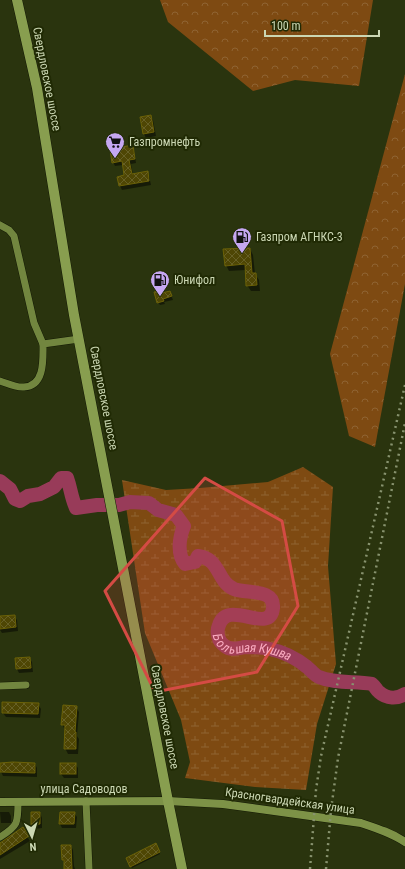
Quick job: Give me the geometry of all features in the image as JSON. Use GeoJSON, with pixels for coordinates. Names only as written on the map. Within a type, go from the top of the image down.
{"type":"FeatureCollection","features":[{"type":"Feature","properties":{"kind":"main road","name":"Свердловское шоссе"},"geometry":{"type":"LineString","coordinates":[[17,0],[37,88],[74,315],[80,339],[108,493],[182,869]]}},
{"type":"Feature","properties":{"kind":"main road","name":"улица Садоводов"},"geometry":{"type":"LineString","coordinates":[[0,802],[168,801]]}},
{"type":"Feature","properties":{"kind":"main road","name":"Красногвардейская улица"},"geometry":{"type":"LineString","coordinates":[[168,801],[223,804],[361,823],[398,837],[405,842]]}},
{"type":"Feature","properties":{"kind":"street"},"geometry":{"type":"LineString","coordinates":[[0,225],[9,230],[14,236],[34,323],[43,344],[42,369],[40,377],[34,384],[23,387],[0,381]]}},
{"type":"Feature","properties":{"kind":"street"},"geometry":{"type":"LineString","coordinates":[[43,344],[80,339]]}},
{"type":"Feature","properties":{"kind":"street"},"geometry":{"type":"LineString","coordinates":[[0,686],[26,685]]}},
{"type":"Feature","properties":{"kind":"street"},"geometry":{"type":"LineString","coordinates":[[86,801],[89,869]]}},
{"type":"Feature","properties":{"kind":"street"},"geometry":{"type":"LineString","coordinates":[[0,837],[16,825],[18,816],[18,802]]}},
{"type":"Feature","properties":{"kind":"highlighted area"},"geometry":{"type":"Polygon","coordinates":[[[205,478],[282,521],[298,606],[257,672],[155,692],[105,591],[205,478]]]}},
{"type":"Feature","properties":{"kind":"green space"},"geometry":{"type":"Polygon","coordinates":[[[160,0],[373,0],[359,86],[295,80],[253,91],[168,22],[160,0]]]}},
{"type":"Feature","properties":{"kind":"green space"},"geometry":{"type":"Polygon","coordinates":[[[405,74],[405,284],[375,447],[349,436],[330,354],[405,74]]]}},
{"type":"Feature","properties":{"kind":"green space"},"geometry":{"type":"Polygon","coordinates":[[[303,467],[333,487],[328,566],[336,664],[317,724],[306,790],[255,787],[185,778],[190,762],[181,720],[145,633],[122,480],[166,490],[200,488],[268,482],[303,467]]]}},
{"type":"Feature","properties":{"kind":"building"},"geometry":{"type":"Polygon","coordinates":[[[151,115],[154,132],[143,134],[140,117],[151,115]]]}},
{"type":"Feature","properties":{"kind":"building"},"geometry":{"type":"Polygon","coordinates":[[[133,145],[135,159],[129,160],[132,174],[148,171],[149,181],[119,186],[117,177],[124,175],[122,161],[112,163],[110,149],[133,145]]]}},
{"type":"Feature","properties":{"kind":"building"},"geometry":{"type":"Polygon","coordinates":[[[250,248],[252,273],[256,273],[257,285],[246,286],[245,264],[225,266],[223,249],[250,248]]]}},
{"type":"Feature","properties":{"kind":"building"},"geometry":{"type":"Polygon","coordinates":[[[161,290],[162,293],[170,291],[172,296],[157,303],[154,292],[161,290]]]}},
{"type":"Feature","properties":{"kind":"building"},"geometry":{"type":"Polygon","coordinates":[[[15,615],[16,627],[0,629],[0,616],[15,615]]]}},
{"type":"Feature","properties":{"kind":"building"},"geometry":{"type":"Polygon","coordinates":[[[30,657],[31,668],[16,669],[15,658],[30,657]]]}},
{"type":"Feature","properties":{"kind":"building"},"geometry":{"type":"Polygon","coordinates":[[[2,702],[39,703],[38,714],[2,713],[2,702]]]}},
{"type":"Feature","properties":{"kind":"building"},"geometry":{"type":"Polygon","coordinates":[[[63,705],[77,706],[75,732],[76,749],[64,749],[65,725],[61,725],[63,705]]]}},
{"type":"Feature","properties":{"kind":"building"},"geometry":{"type":"Polygon","coordinates":[[[0,763],[35,763],[35,773],[0,772],[0,763]]]}},
{"type":"Feature","properties":{"kind":"building"},"geometry":{"type":"Polygon","coordinates":[[[60,763],[76,763],[76,774],[60,774],[60,763]]]}},
{"type":"Feature","properties":{"kind":"building"},"geometry":{"type":"Polygon","coordinates":[[[31,812],[40,812],[40,824],[31,825],[31,812]]]}},
{"type":"Feature","properties":{"kind":"building"},"geometry":{"type":"Polygon","coordinates":[[[60,812],[75,812],[74,824],[59,824],[60,812]]]}},
{"type":"Feature","properties":{"kind":"building"},"geometry":{"type":"Polygon","coordinates":[[[23,827],[29,836],[0,855],[0,843],[23,827]]]}},
{"type":"Feature","properties":{"kind":"building"},"geometry":{"type":"Polygon","coordinates":[[[156,843],[160,852],[130,867],[126,858],[156,843]]]}},
{"type":"Feature","properties":{"kind":"building"},"geometry":{"type":"Polygon","coordinates":[[[61,845],[71,845],[72,869],[64,869],[61,845]]]}},
{"type":"Feature","properties":{"kind":"waterway","name":"Большая Кушва"},"geometry":{"type":"LineString","coordinates":[[0,481],[10,489],[15,499],[20,501],[28,496],[40,494],[54,487],[61,478],[67,478],[76,508],[97,505],[119,505],[130,502],[149,503],[158,510],[176,515],[184,526],[181,536],[180,551],[182,560],[185,564],[195,562],[198,556],[205,558],[211,561],[224,581],[234,589],[265,595],[269,597],[272,602],[273,608],[270,616],[265,619],[257,619],[239,615],[231,615],[224,618],[219,625],[218,637],[227,648],[254,647],[275,650],[294,658],[319,677],[338,682],[372,684],[379,692],[389,697],[399,697],[405,694]]}},
{"type":"Feature","properties":{"kind":"railway"},"geometry":{"type":"LineString","coordinates":[[310,869],[316,790],[321,756],[405,385]]}},
{"type":"Feature","properties":{"kind":"railway"},"geometry":{"type":"LineString","coordinates":[[326,869],[331,810],[338,758],[405,423]]}},
{"type":"Feature","properties":{"kind":"place","name":"Газпромнефть"},"geometry":{"type":"Point","coordinates":[115,159]}},
{"type":"Feature","properties":{"kind":"place","name":"Газпром АГНКС-3"},"geometry":{"type":"Point","coordinates":[242,254]}},
{"type":"Feature","properties":{"kind":"place","name":"Юнифол"},"geometry":{"type":"Point","coordinates":[160,297]}}]}
